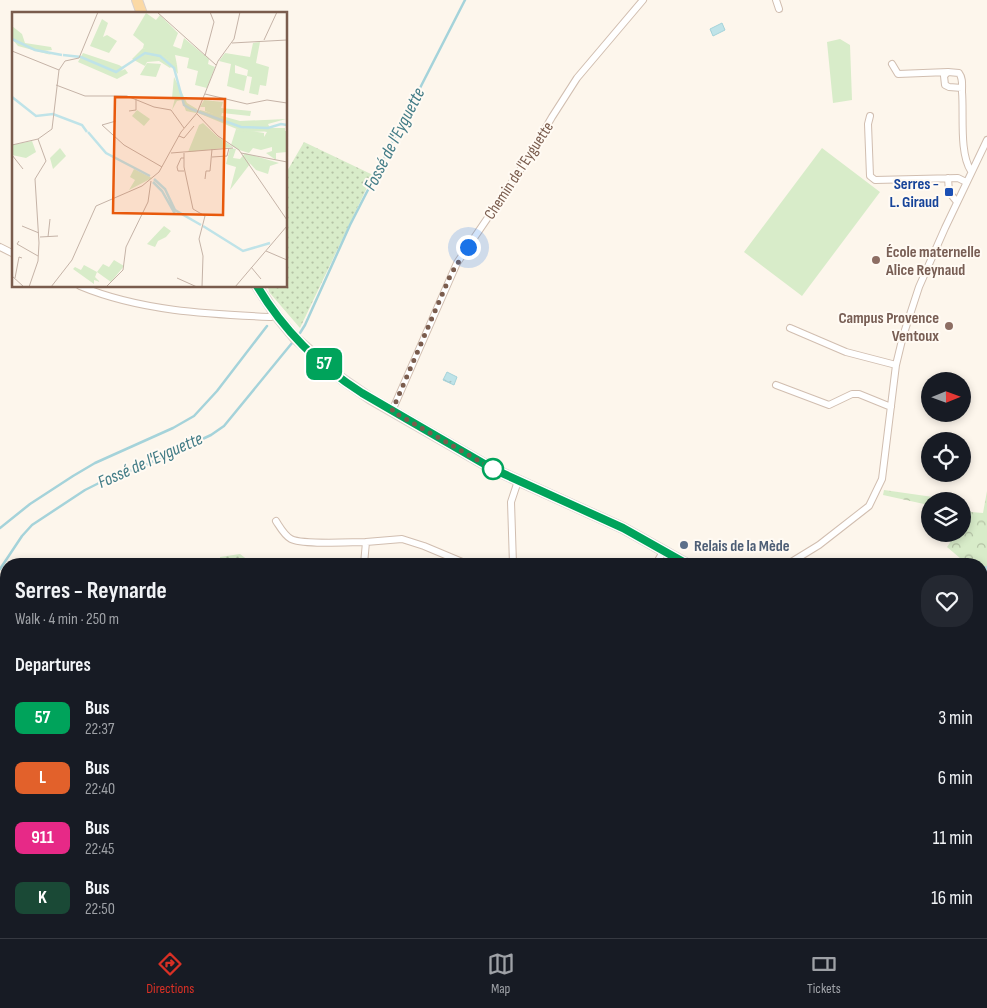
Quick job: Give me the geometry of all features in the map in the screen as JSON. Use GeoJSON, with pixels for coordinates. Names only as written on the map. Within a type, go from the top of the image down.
{"type":"FeatureCollection","features":[{"type":"Feature","properties":{"kind":"main road"},"geometry":{"type":"LineString","coordinates":[[137,0],[141,12]]}},
{"type":"Feature","properties":{"kind":"main road"},"geometry":{"type":"LineString","coordinates":[[258,288],[276,315],[295,338],[354,388],[493,469],[617,525],[677,558]]}},
{"type":"Feature","properties":{"kind":"street","name":"Chemin de l'Eyguette"},"geometry":{"type":"LineString","coordinates":[[392,411],[457,264],[527,160],[577,78],[643,0]]}},
{"type":"Feature","properties":{"kind":"street"},"geometry":{"type":"LineString","coordinates":[[776,0],[779,9]]}},
{"type":"Feature","properties":{"kind":"street"},"geometry":{"type":"LineString","coordinates":[[892,64],[898,74],[959,72],[962,88],[965,154],[971,171]]}},
{"type":"Feature","properties":{"kind":"street"},"geometry":{"type":"LineString","coordinates":[[948,72],[944,76],[945,85],[962,88]]}},
{"type":"Feature","properties":{"kind":"street"},"geometry":{"type":"LineString","coordinates":[[870,116],[868,124],[870,176],[872,179],[881,181],[958,178],[966,182]]}},
{"type":"Feature","properties":{"kind":"street"},"geometry":{"type":"LineString","coordinates":[[798,558],[819,545],[869,506],[882,478],[896,365],[903,336],[919,287],[971,171],[987,140]]}},
{"type":"Feature","properties":{"kind":"street"},"geometry":{"type":"LineString","coordinates":[[948,178],[949,192],[957,202]]}},
{"type":"Feature","properties":{"kind":"street"},"geometry":{"type":"LineString","coordinates":[[0,247],[12,253]]}},
{"type":"Feature","properties":{"kind":"street"},"geometry":{"type":"LineString","coordinates":[[85,288],[99,294],[152,306],[210,314],[271,317],[276,315]]}},
{"type":"Feature","properties":{"kind":"street"},"geometry":{"type":"LineString","coordinates":[[790,328],[846,352],[896,365]]}},
{"type":"Feature","properties":{"kind":"street"},"geometry":{"type":"LineString","coordinates":[[776,385],[829,405],[852,394],[859,394],[891,407]]}},
{"type":"Feature","properties":{"kind":"street"},"geometry":{"type":"LineString","coordinates":[[514,558],[511,502],[518,481]]}},
{"type":"Feature","properties":{"kind":"street"},"geometry":{"type":"LineString","coordinates":[[276,520],[284,533],[292,540],[309,542],[366,542],[402,539],[453,558]]}},
{"type":"Feature","properties":{"kind":"street"},"geometry":{"type":"LineString","coordinates":[[365,558],[366,542]]}},
{"type":"Feature","properties":{"kind":"street"},"geometry":{"type":"LineString","coordinates":[[659,558],[664,550]]}},
{"type":"Feature","properties":{"kind":"green space"},"geometry":{"type":"Polygon","coordinates":[[[840,39],[850,45],[852,100],[833,103],[827,42],[840,39]]]}},
{"type":"Feature","properties":{"kind":"green space"},"geometry":{"type":"Polygon","coordinates":[[[304,142],[373,175],[300,328],[269,292],[268,288],[288,288],[288,170],[304,142]]]}},
{"type":"Feature","properties":{"kind":"green space"},"geometry":{"type":"Polygon","coordinates":[[[822,148],[880,192],[802,296],[744,252],[822,148]]]}},
{"type":"Feature","properties":{"kind":"green space"},"geometry":{"type":"Polygon","coordinates":[[[884,490],[921,495],[921,503],[883,495],[884,490]]]}},
{"type":"Feature","properties":{"kind":"green space"},"geometry":{"type":"Polygon","coordinates":[[[987,491],[987,558],[960,558],[947,547],[950,542],[971,542],[971,512],[983,513],[987,491]]]}},
{"type":"Feature","properties":{"kind":"green space"},"geometry":{"type":"Polygon","coordinates":[[[240,554],[245,558],[220,558],[240,554]]]}},
{"type":"Feature","properties":{"kind":"water"},"geometry":{"type":"Polygon","coordinates":[[[722,23],[725,30],[713,36],[710,29],[722,23]]]}},
{"type":"Feature","properties":{"kind":"water"},"geometry":{"type":"Polygon","coordinates":[[[447,372],[457,377],[454,385],[443,380],[447,372]]]}},
{"type":"Feature","properties":{"kind":"waterway","name":"Fossé de l'Eyguette"},"geometry":{"type":"LineString","coordinates":[[300,333],[350,225],[465,0]]}},
{"type":"Feature","properties":{"kind":"waterway"},"geometry":{"type":"LineString","coordinates":[[0,528],[30,504],[95,463],[173,428],[194,416],[217,391],[267,326]]}},
{"type":"Feature","properties":{"kind":"waterway","name":"Fossé de l'Eyguette"},"geometry":{"type":"LineString","coordinates":[[7,558],[32,525],[85,490],[111,477],[141,467],[181,449],[211,435],[224,426],[292,343]]}},
{"type":"Feature","properties":{"kind":"bus line","name":"57"},"geometry":{"type":"LineString","coordinates":[[258,288],[276,315],[295,338],[342,379],[362,393],[493,469],[623,528],[677,558]]}},
{"type":"Feature","properties":{"kind":"place","name":"Serres - L. Giraud"},"geometry":{"type":"Point","coordinates":[949,192]}},
{"type":"Feature","properties":{"kind":"place","name":"École maternelle Alice Reynaud"},"geometry":{"type":"Point","coordinates":[876,260]}},
{"type":"Feature","properties":{"kind":"place","name":"Campus Provence Ventoux"},"geometry":{"type":"Point","coordinates":[949,326]}},
{"type":"Feature","properties":{"kind":"place","name":"Relais de la Mède"},"geometry":{"type":"Point","coordinates":[684,545]}},
{"type":"Feature","properties":{"kind":"route"},"geometry":{"type":"LineString","coordinates":[[468,247],[451,274],[392,411],[493,469]]}}]}
